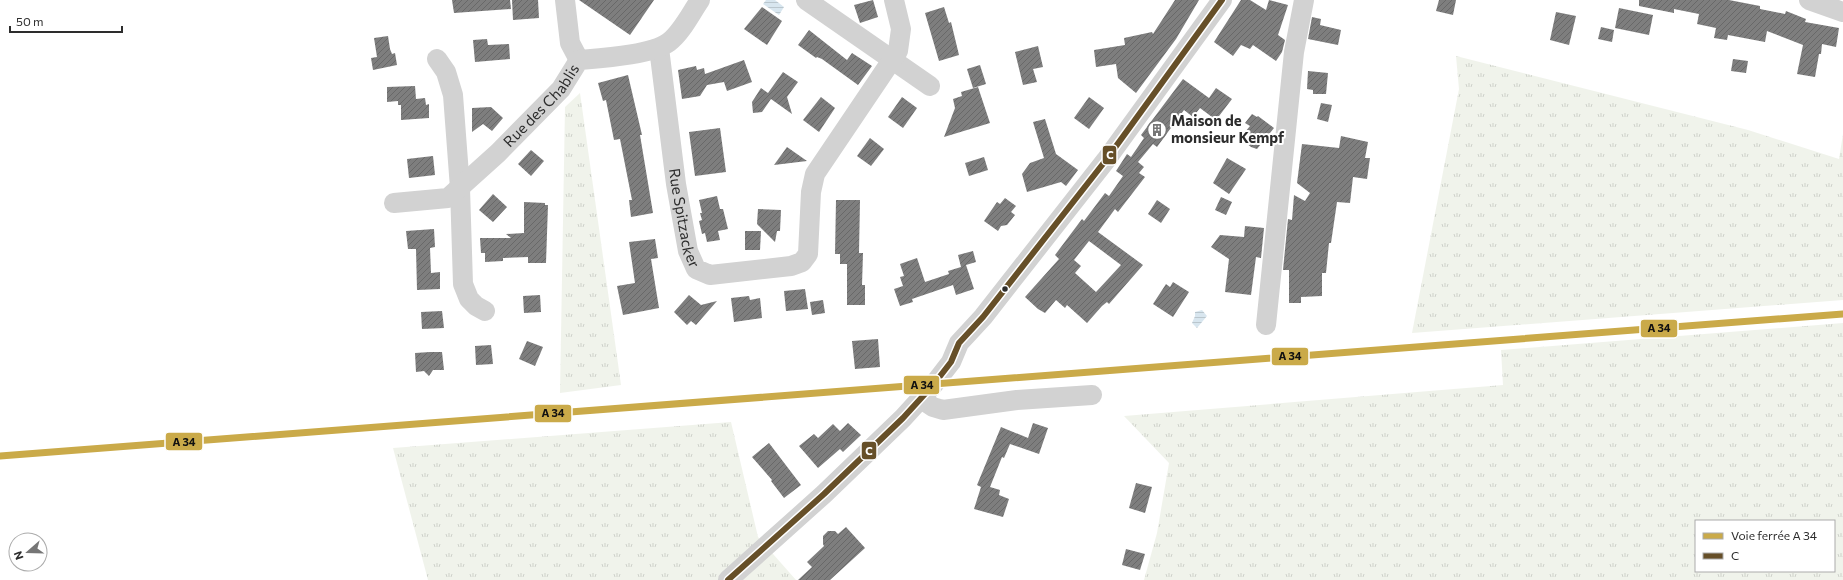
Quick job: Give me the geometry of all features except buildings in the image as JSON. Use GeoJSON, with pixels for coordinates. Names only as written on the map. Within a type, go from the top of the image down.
{"type":"FeatureCollection","features":[{"type":"Feature","properties":{"kind":"street"},"geometry":{"type":"LineString","coordinates":[[565,0],[570,43],[580,60]]}},
{"type":"Feature","properties":{"kind":"street"},"geometry":{"type":"LineString","coordinates":[[659,48],[674,37],[700,0]]}},
{"type":"Feature","properties":{"kind":"street"},"geometry":{"type":"LineString","coordinates":[[806,0],[930,86]]}},
{"type":"Feature","properties":{"kind":"street","name":"Rue Spitzacker"},"geometry":{"type":"LineString","coordinates":[[659,48],[676,184],[688,252],[696,269],[710,275],[791,266],[802,262],[808,250],[811,192],[815,174],[893,60],[900,44],[902,36],[894,0]]}},
{"type":"Feature","properties":{"kind":"street"},"geometry":{"type":"LineString","coordinates":[[728,580],[882,440],[921,399],[951,362],[959,342],[986,314],[1106,160],[1222,0]]}},
{"type":"Feature","properties":{"kind":"street"},"geometry":{"type":"LineString","coordinates":[[1266,325],[1294,52],[1304,0]]}},
{"type":"Feature","properties":{"kind":"street"},"geometry":{"type":"LineString","coordinates":[[1809,0],[1843,12]]}},
{"type":"Feature","properties":{"kind":"street","name":"Rue des Chablis"},"geometry":{"type":"LineString","coordinates":[[394,203],[448,198],[498,153],[562,89],[580,60],[621,56],[659,48]]}},
{"type":"Feature","properties":{"kind":"street"},"geometry":{"type":"LineString","coordinates":[[437,59],[446,72],[453,95],[460,188],[463,284],[469,300],[485,311]]}},
{"type":"Feature","properties":{"kind":"street"},"geometry":{"type":"LineString","coordinates":[[921,399],[933,407],[943,410],[1017,400],[1092,395]]}},
{"type":"Feature","properties":{"kind":"green space"},"geometry":{"type":"Polygon","coordinates":[[[1456,56],[1748,130],[1839,159],[1843,134],[1843,300],[1412,333],[1459,89],[1456,56]]]}},
{"type":"Feature","properties":{"kind":"green space"},"geometry":{"type":"Polygon","coordinates":[[[580,93],[621,385],[560,393],[565,107],[580,93]]]}},
{"type":"Feature","properties":{"kind":"green space"},"geometry":{"type":"Polygon","coordinates":[[[1843,323],[1843,580],[1144,580],[1157,533],[1169,463],[1124,416],[1503,385],[1501,350],[1843,323]]]}},
{"type":"Feature","properties":{"kind":"green space"},"geometry":{"type":"Polygon","coordinates":[[[731,422],[758,537],[796,580],[428,580],[393,448],[731,422]]]}},
{"type":"Feature","properties":{"kind":"shaded area"},"geometry":{"type":"Polygon","coordinates":[[[766,0],[775,0],[784,7],[779,15],[763,4],[766,0]]]}},
{"type":"Feature","properties":{"kind":"shaded area"},"geometry":{"type":"Polygon","coordinates":[[[1202,310],[1207,316],[1197,328],[1192,323],[1195,312],[1202,310]]]}},
{"type":"Feature","properties":{"kind":"transit line","name":"C"},"geometry":{"type":"LineString","coordinates":[[728,580],[824,494],[903,418],[934,384],[951,362],[959,343],[983,317],[1106,160],[1222,0]]}},
{"type":"Feature","properties":{"kind":"transit line"},"geometry":{"type":"LineString","coordinates":[[0,456],[1843,314]]}},
{"type":"Feature","properties":{"kind":"place","name":"Maison de monsieur Kempf"},"geometry":{"type":"Point","coordinates":[1157,130]}}]}
